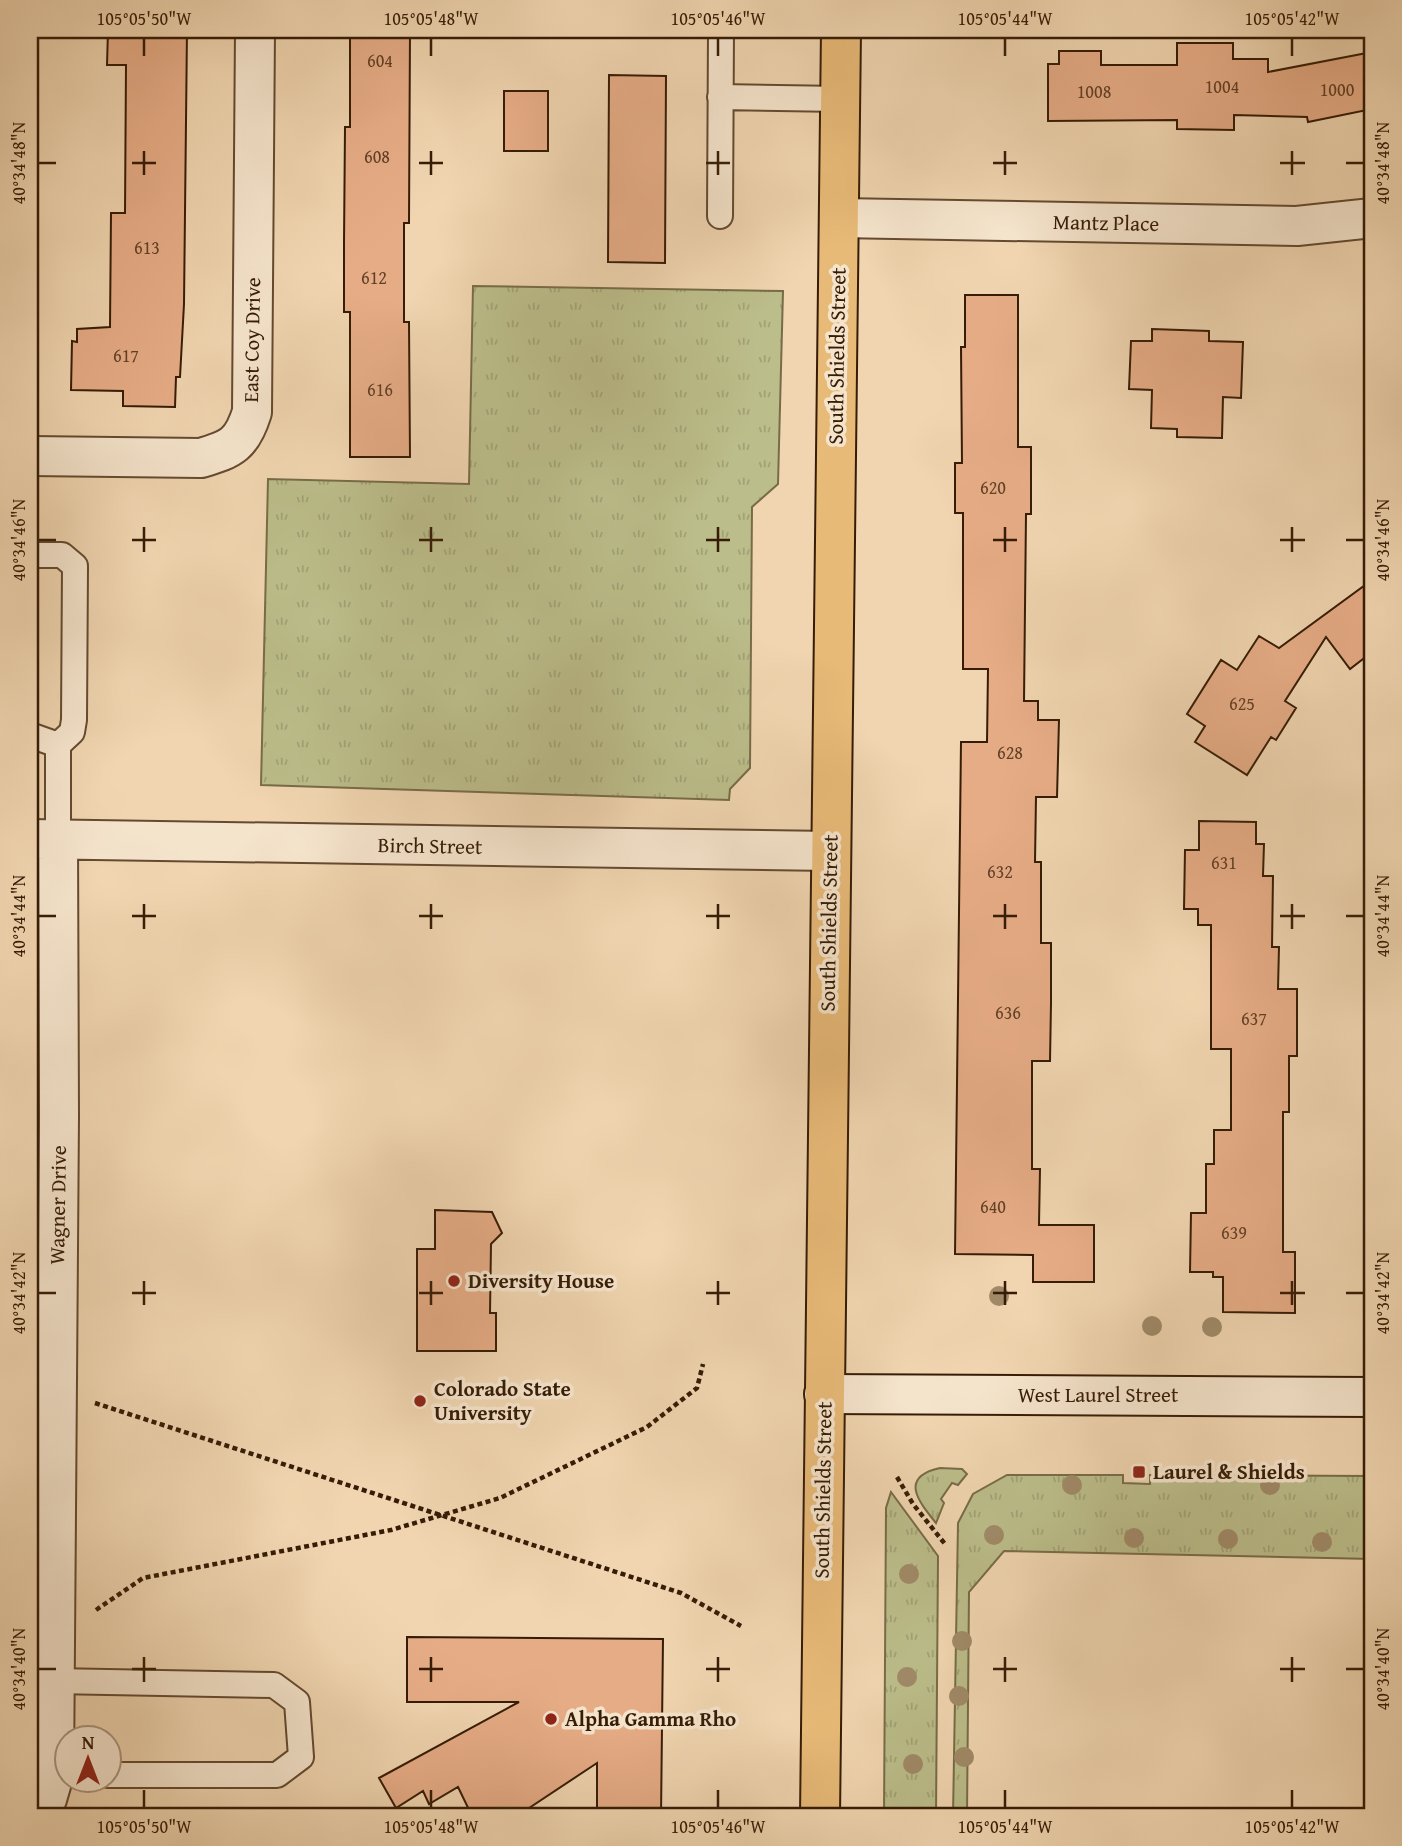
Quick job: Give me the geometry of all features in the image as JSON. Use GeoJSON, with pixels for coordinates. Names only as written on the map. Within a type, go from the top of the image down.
{"type":"FeatureCollection","features":[{"type":"Feature","properties":{"kind":"main road","name":"South Shields Street"},"geometry":{"type":"LineString","coordinates":[[820,1816],[841,30]]}},
{"type":"Feature","properties":{"kind":"street","name":"East Coy Drive"},"geometry":{"type":"LineString","coordinates":[[34,456],[201,458],[228,450],[246,429],[251,412],[256,30]]}},
{"type":"Feature","properties":{"kind":"street","name":"Mantz Place"},"geometry":{"type":"LineString","coordinates":[[839,218],[1297,226],[1372,218]]}},
{"type":"Feature","properties":{"kind":"street","name":"Birch Street"},"geometry":{"type":"LineString","coordinates":[[44,839],[830,851]]}},
{"type":"Feature","properties":{"kind":"street","name":"Wagner Drive"},"geometry":{"type":"LineString","coordinates":[[44,839],[56,1401],[53,1681],[56,1724]]}},
{"type":"Feature","properties":{"kind":"street","name":"West Laurel Street"},"geometry":{"type":"LineString","coordinates":[[824,1394],[1372,1396]]}},
{"type":"Feature","properties":{"kind":"street","name":"Wagner Drive"},"geometry":{"type":"LineString","coordinates":[[33,1816],[52,1790]]}},
{"type":"Feature","properties":{"kind":"lane"},"geometry":{"type":"LineString","coordinates":[[720,216],[721,30]]}},
{"type":"Feature","properties":{"kind":"lane"},"geometry":{"type":"LineString","coordinates":[[720,97],[841,99]]}},
{"type":"Feature","properties":{"kind":"lane"},"geometry":{"type":"LineString","coordinates":[[30,555],[62,555],[75,566],[74,720],[72,732],[58,745],[44,839]]}},
{"type":"Feature","properties":{"kind":"lane"},"geometry":{"type":"LineString","coordinates":[[30,735],[58,745]]}},
{"type":"Feature","properties":{"kind":"lane"},"geometry":{"type":"LineString","coordinates":[[53,1681],[274,1685],[297,1702],[301,1757],[277,1775],[122,1775]]}},
{"type":"Feature","properties":{"kind":"path"},"geometry":{"type":"LineString","coordinates":[[54,1613],[96,1611],[143,1578],[391,1530],[445,1517],[500,1498],[647,1427],[698,1388],[703,1364]]}},
{"type":"Feature","properties":{"kind":"path"},"geometry":{"type":"LineString","coordinates":[[56,1401],[99,1404],[681,1593],[741,1626]]}},
{"type":"Feature","properties":{"kind":"path"},"geometry":{"type":"LineString","coordinates":[[897,1477],[913,1504],[945,1544]]}},
{"type":"Feature","properties":{"kind":"green space"},"geometry":{"type":"Polygon","coordinates":[[[473,286],[783,291],[778,484],[752,507],[750,768],[730,789],[729,800],[261,785],[268,479],[469,484],[473,286]]]}},
{"type":"Feature","properties":{"kind":"green space"},"geometry":{"type":"Polygon","coordinates":[[[940,1468],[962,1469],[967,1474],[958,1485],[952,1483],[941,1499],[944,1503],[936,1523],[923,1506],[916,1491],[916,1484],[927,1472],[940,1468]]]}},
{"type":"Feature","properties":{"kind":"green space"},"geometry":{"type":"Polygon","coordinates":[[[1007,1475],[1123,1475],[1123,1483],[1150,1484],[1150,1475],[1372,1476],[1372,1559],[1004,1551],[969,1592],[967,1816],[953,1816],[958,1523],[973,1494],[1007,1475]]]}},
{"type":"Feature","properties":{"kind":"green space"},"geometry":{"type":"Polygon","coordinates":[[[891,1492],[938,1556],[936,1816],[884,1816],[886,1508],[891,1492]]]}},
{"type":"Feature","properties":{"kind":"building"},"geometry":{"type":"Polygon","coordinates":[[[108,30],[187,30],[184,304],[180,377],[176,377],[175,407],[123,406],[123,391],[71,390],[72,341],[77,342],[77,329],[110,327],[111,213],[125,213],[126,65],[107,65],[108,30]]]}},
{"type":"Feature","properties":{"kind":"building"},"geometry":{"type":"Polygon","coordinates":[[[350,30],[410,30],[409,223],[404,223],[404,322],[409,322],[410,457],[350,457],[350,312],[344,312],[344,243],[345,127],[350,127],[350,30]]]}},
{"type":"Feature","properties":{"kind":"building"},"geometry":{"type":"Polygon","coordinates":[[[1177,43],[1233,43],[1233,59],[1268,59],[1268,72],[1372,52],[1372,109],[1308,122],[1307,117],[1234,115],[1234,130],[1177,129],[1177,120],[1048,121],[1048,64],[1059,64],[1059,51],[1101,51],[1101,65],[1177,65],[1177,43]]]}},
{"type":"Feature","properties":{"kind":"building"},"geometry":{"type":"Polygon","coordinates":[[[609,75],[666,76],[665,263],[608,262],[609,75]]]}},
{"type":"Feature","properties":{"kind":"building"},"geometry":{"type":"Polygon","coordinates":[[[504,91],[548,91],[548,151],[504,151],[504,91]]]}},
{"type":"Feature","properties":{"kind":"building"},"geometry":{"type":"Polygon","coordinates":[[[965,295],[1018,295],[1018,447],[1031,447],[1031,514],[1026,514],[1024,701],[1038,701],[1038,720],[1059,720],[1057,797],[1036,797],[1035,862],[1041,862],[1041,943],[1051,943],[1051,1003],[1050,1061],[1032,1061],[1032,1169],[1040,1169],[1039,1225],[1094,1225],[1094,1282],[1033,1282],[1033,1255],[955,1254],[961,742],[987,742],[988,669],[963,669],[963,513],[955,513],[955,463],[962,463],[961,347],[965,347],[965,295]]]}},
{"type":"Feature","properties":{"kind":"building"},"geometry":{"type":"Polygon","coordinates":[[[1152,329],[1209,331],[1209,341],[1243,342],[1241,398],[1223,397],[1222,438],[1177,437],[1177,429],[1151,428],[1152,390],[1129,389],[1131,341],[1152,341],[1152,329]]]}},
{"type":"Feature","properties":{"kind":"building"},"geometry":{"type":"Polygon","coordinates":[[[1372,580],[1372,652],[1350,669],[1326,637],[1285,701],[1296,708],[1276,740],[1271,737],[1247,775],[1195,742],[1205,726],[1187,714],[1221,660],[1237,670],[1259,636],[1279,648],[1372,580]]]}},
{"type":"Feature","properties":{"kind":"building"},"geometry":{"type":"Polygon","coordinates":[[[1199,821],[1256,822],[1256,844],[1264,844],[1263,876],[1273,876],[1272,947],[1279,947],[1278,989],[1297,989],[1297,1056],[1289,1056],[1289,1112],[1283,1112],[1283,1252],[1295,1252],[1295,1313],[1223,1312],[1223,1277],[1213,1277],[1213,1272],[1190,1272],[1191,1213],[1206,1213],[1206,1164],[1214,1164],[1214,1130],[1231,1130],[1231,1049],[1211,1049],[1211,925],[1198,925],[1198,909],[1184,909],[1185,850],[1199,850],[1199,821]]]}},
{"type":"Feature","properties":{"kind":"building","name":"Diversity House"},"geometry":{"type":"Polygon","coordinates":[[[435,1210],[492,1212],[502,1233],[491,1244],[490,1313],[496,1313],[496,1351],[417,1351],[417,1249],[435,1249],[435,1210]]]}},
{"type":"Feature","properties":{"kind":"building","name":"Alpha Gamma Rho"},"geometry":{"type":"Polygon","coordinates":[[[407,1637],[663,1639],[661,1816],[597,1814],[597,1763],[517,1816],[472,1816],[458,1787],[429,1804],[423,1791],[396,1808],[379,1778],[519,1702],[407,1702],[407,1637]]]}},
{"type":"Feature","properties":{"kind":"place","name":"Diversity House"},"geometry":{"type":"Point","coordinates":[454,1281]}},
{"type":"Feature","properties":{"kind":"place","name":"Colorado State University"},"geometry":{"type":"Point","coordinates":[420,1401]}},
{"type":"Feature","properties":{"kind":"place","name":"Laurel & Shields"},"geometry":{"type":"Point","coordinates":[1139,1472]}},
{"type":"Feature","properties":{"kind":"place","name":"Alpha Gamma Rho"},"geometry":{"type":"Point","coordinates":[551,1719]}}]}
